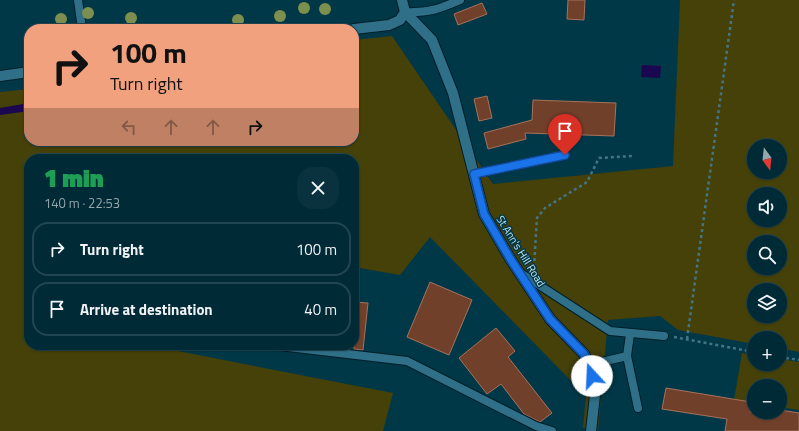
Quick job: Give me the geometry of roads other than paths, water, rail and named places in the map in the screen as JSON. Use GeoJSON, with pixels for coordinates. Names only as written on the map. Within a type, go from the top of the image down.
{"type":"FeatureCollection","features":[{"type":"Feature","properties":{"kind":"street"},"geometry":{"type":"LineString","coordinates":[[359,28],[389,25],[400,20],[406,12],[402,0]]}},
{"type":"Feature","properties":{"kind":"street","name":"St Ann's Hill Road"},"geometry":{"type":"LineString","coordinates":[[406,12],[432,40],[454,93],[484,214],[518,271],[550,319],[584,354],[589,365],[594,395],[591,431]]}},
{"type":"Feature","properties":{"kind":"street"},"geometry":{"type":"LineString","coordinates":[[0,76],[24,73]]}},
{"type":"Feature","properties":{"kind":"lane"},"geometry":{"type":"LineString","coordinates":[[78,0],[81,24]]}},
{"type":"Feature","properties":{"kind":"lane"},"geometry":{"type":"LineString","coordinates":[[406,12],[436,10],[460,0]]}},
{"type":"Feature","properties":{"kind":"lane"},"geometry":{"type":"LineString","coordinates":[[474,174],[565,155]]}},
{"type":"Feature","properties":{"kind":"lane"},"geometry":{"type":"LineString","coordinates":[[518,271],[610,331],[664,336]]}},
{"type":"Feature","properties":{"kind":"lane"},"geometry":{"type":"LineString","coordinates":[[630,334],[628,356],[638,408]]}},
{"type":"Feature","properties":{"kind":"lane"},"geometry":{"type":"LineString","coordinates":[[314,350],[407,361],[536,426],[552,431]]}},
{"type":"Feature","properties":{"kind":"lane"},"geometry":{"type":"LineString","coordinates":[[589,365],[628,356]]}}]}
